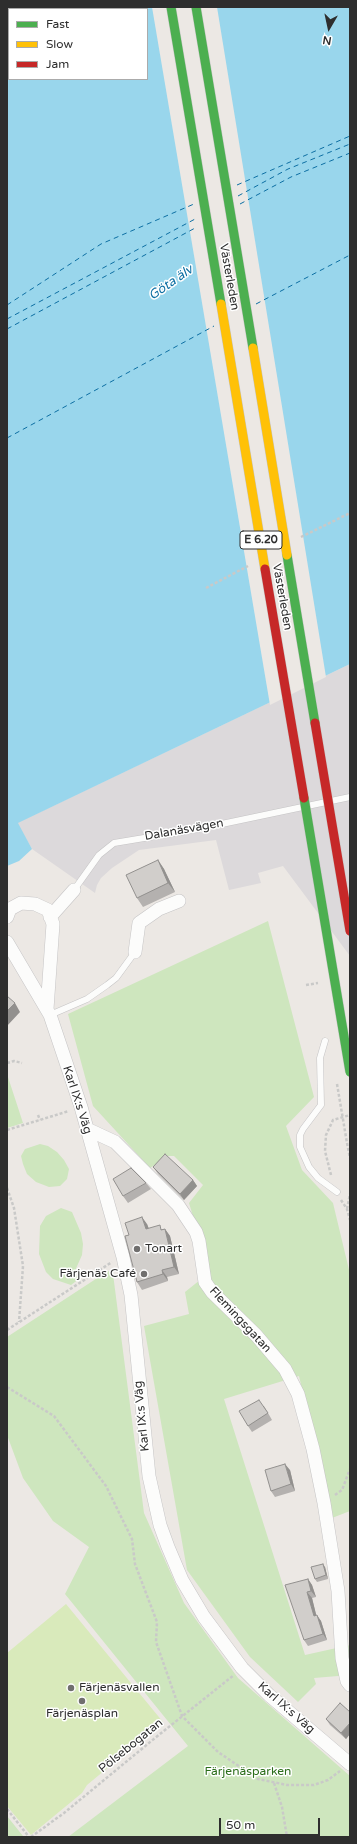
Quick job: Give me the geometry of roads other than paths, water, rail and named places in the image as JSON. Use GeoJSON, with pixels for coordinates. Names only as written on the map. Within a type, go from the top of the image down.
{"type":"FeatureCollection","features":[{"type":"Feature","properties":{"kind":"highway","name":"Västerleden"},"geometry":{"type":"LineString","coordinates":[[171,7],[350,1072]]}},
{"type":"Feature","properties":{"kind":"highway","name":"Västerleden"},"geometry":{"type":"LineString","coordinates":[[196,7],[350,932]]}},
{"type":"Feature","properties":{"kind":"street","name":"Dalanäsvägen"},"geometry":{"type":"LineString","coordinates":[[50,917],[74,890]]}},
{"type":"Feature","properties":{"kind":"street"},"geometry":{"type":"LineString","coordinates":[[135,952],[139,923],[159,908],[179,902]]}},
{"type":"Feature","properties":{"kind":"street"},"geometry":{"type":"LineString","coordinates":[[7,917],[10,909],[21,903],[35,904],[48,910],[50,917]]}},
{"type":"Feature","properties":{"kind":"street","name":"Karl IX:s Väg"},"geometry":{"type":"LineString","coordinates":[[49,1012],[52,924],[50,917]]}},
{"type":"Feature","properties":{"kind":"street","name":"Karl IX:s Väg"},"geometry":{"type":"LineString","coordinates":[[8,947],[49,1012],[81,1107],[123,1257],[131,1295],[148,1476],[160,1525],[182,1580],[204,1616],[242,1668],[269,1695],[349,1763]]}},
{"type":"Feature","properties":{"kind":"street","name":"Flemingsgatan"},"geometry":{"type":"LineString","coordinates":[[87,1129],[116,1142],[178,1205],[190,1220],[196,1232],[205,1282],[212,1292],[256,1335],[285,1369],[298,1394],[313,1449],[324,1503],[338,1591],[342,1658],[347,1681],[350,1685]]}},
{"type":"Feature","properties":{"kind":"lane","name":"Dalanäsvägen"},"geometry":{"type":"LineString","coordinates":[[74,890],[99,855],[114,843],[198,829],[350,797]]}},
{"type":"Feature","properties":{"kind":"lane"},"geometry":{"type":"LineString","coordinates":[[49,1012],[86,999],[107,985],[116,978],[135,952]]}},
{"type":"Feature","properties":{"kind":"lane"},"geometry":{"type":"LineString","coordinates":[[324,1041],[320,1058],[321,1105],[303,1129],[300,1135],[300,1147],[309,1167],[318,1178],[337,1192]]}},
{"type":"Feature","properties":{"kind":"water","name":"Göta älv"},"geometry":{"type":"Polygon","coordinates":[[[7,7],[350,7],[350,664],[18,823],[32,849],[19,861],[7,866],[7,7]]]}},
{"type":"Feature","properties":{"kind":"place","name":"Tonart"},"geometry":{"type":"Point","coordinates":[137,1249]}},
{"type":"Feature","properties":{"kind":"place","name":"Färjenäs Café"},"geometry":{"type":"Point","coordinates":[144,1274]}},
{"type":"Feature","properties":{"kind":"place","name":"Färjenäsvallen"},"geometry":{"type":"Point","coordinates":[71,1688]}},
{"type":"Feature","properties":{"kind":"place","name":"Färjenäsplan"},"geometry":{"type":"Point","coordinates":[82,1701]}},
{"type":"Feature","properties":{"kind":"park label","name":"Färjenäsparken"},"geometry":{"type":"Point","coordinates":[248,1772]}}]}
